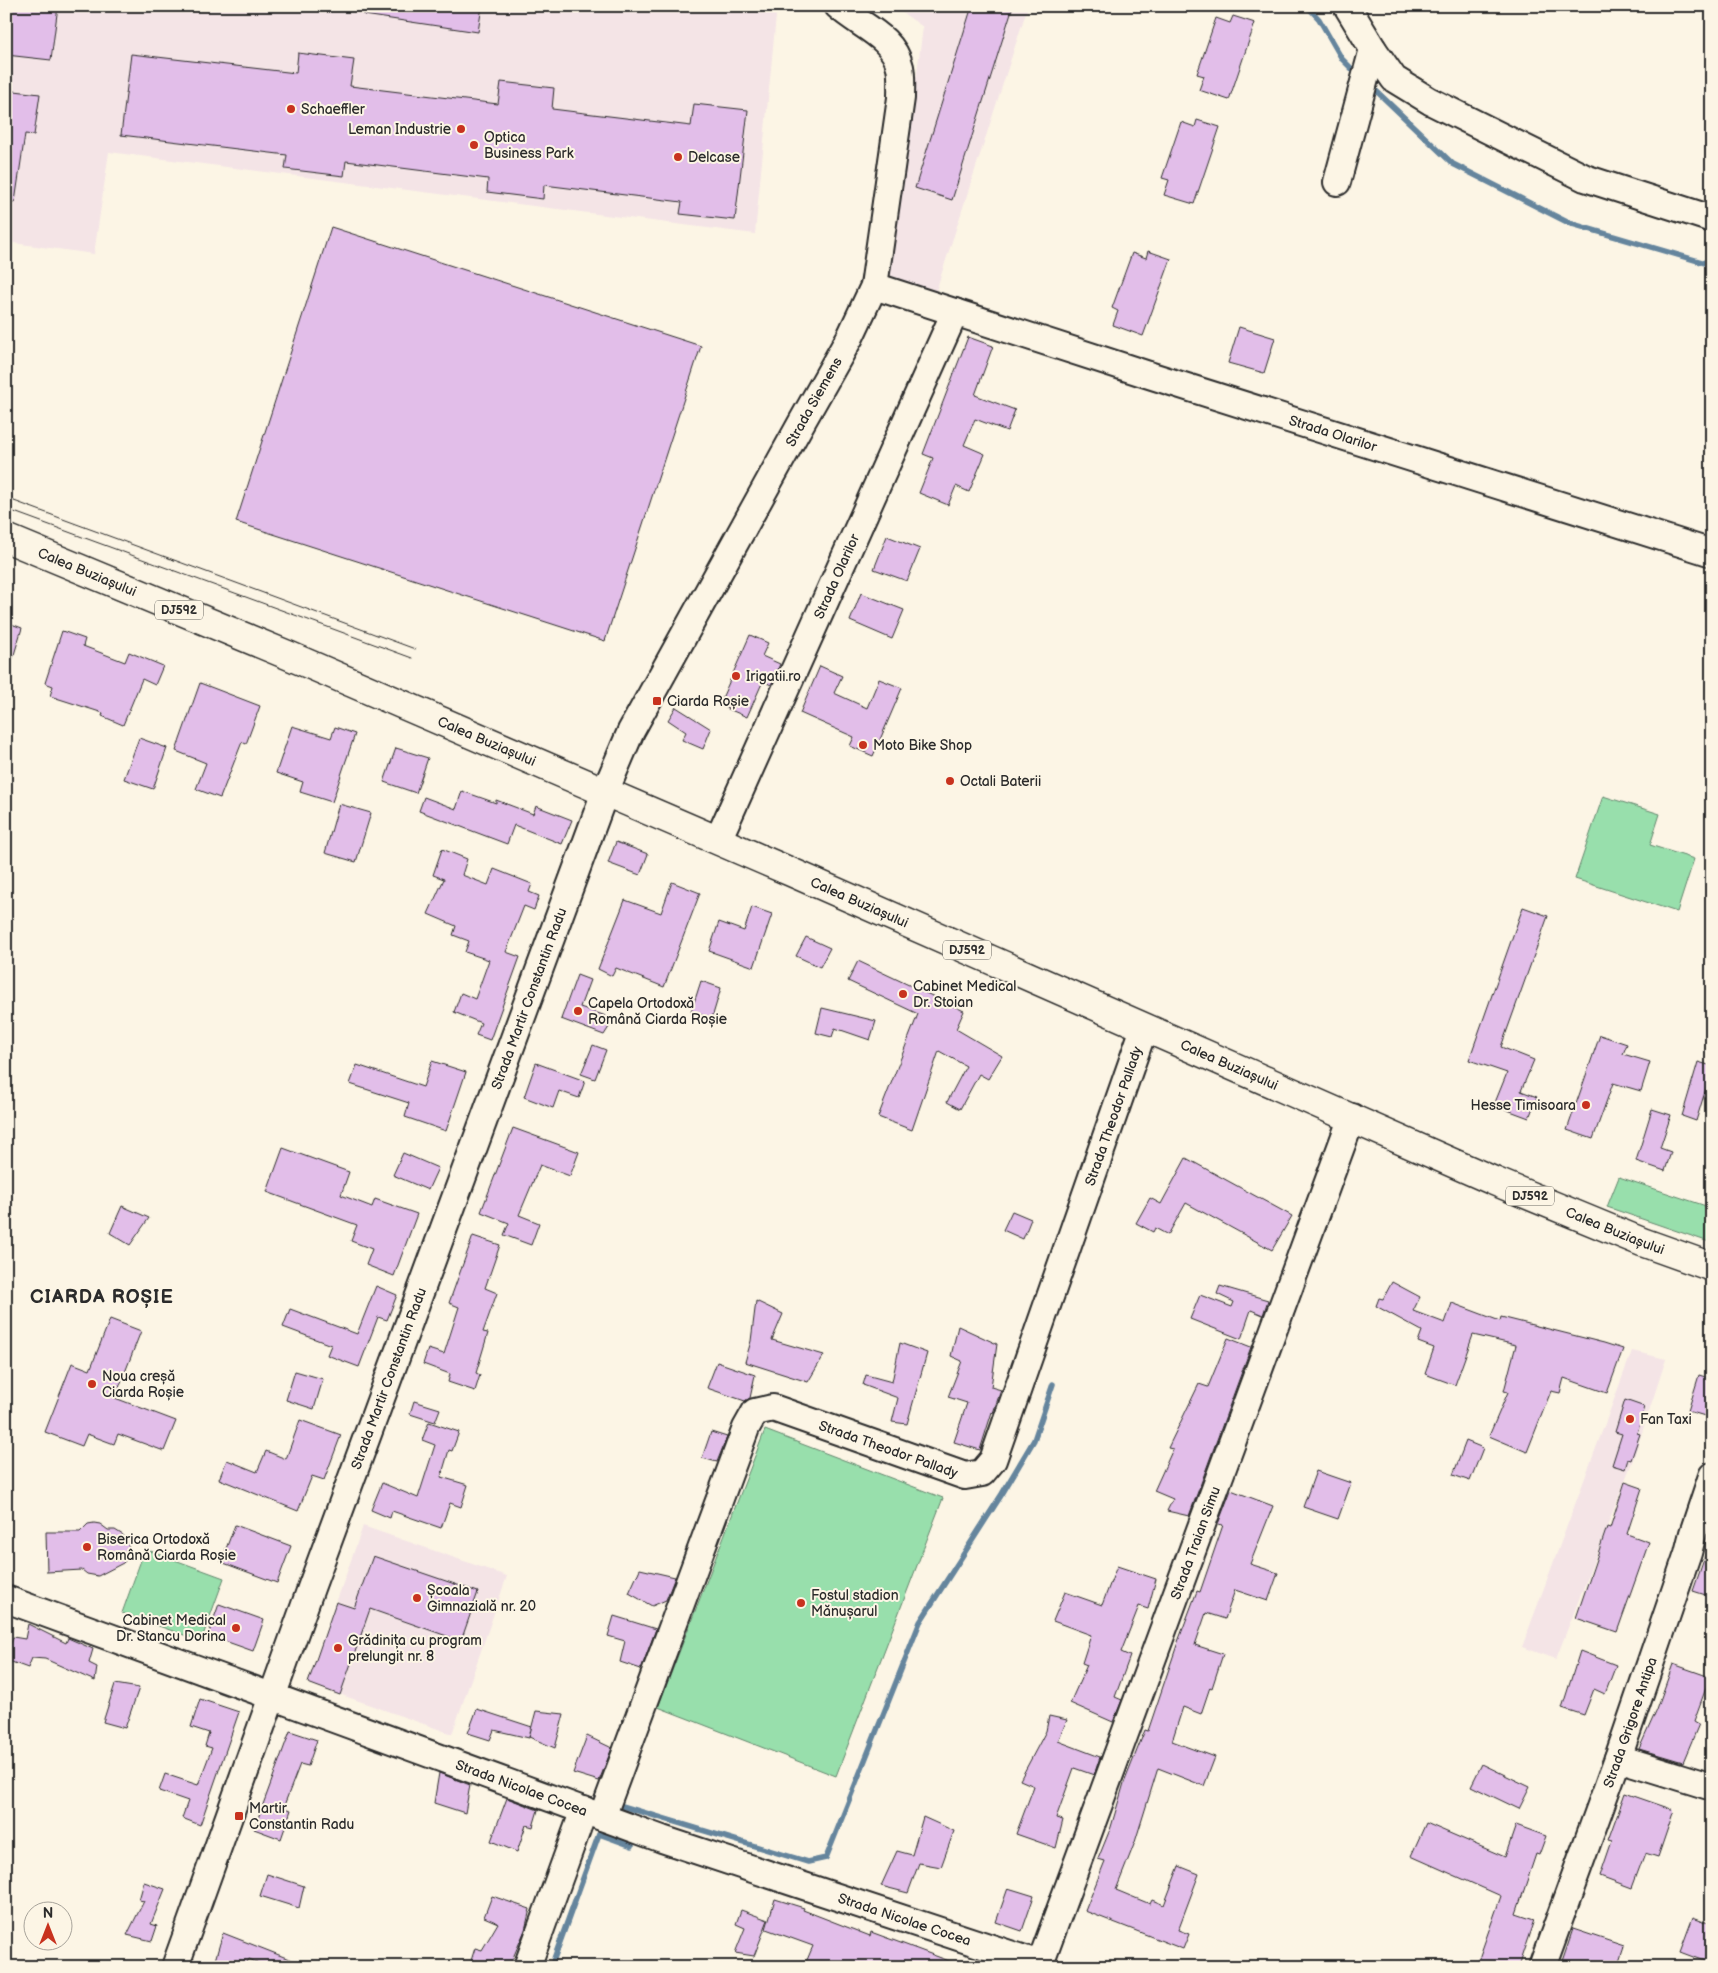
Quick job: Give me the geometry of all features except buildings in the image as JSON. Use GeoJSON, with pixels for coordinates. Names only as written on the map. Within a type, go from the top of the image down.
{"type":"FeatureCollection","features":[{"type":"Feature","properties":{"kind":"main road","name":"Calea Buziașului"},"geometry":{"type":"LineString","coordinates":[[7,545],[290,656],[718,840],[1494,1181],[1642,1242],[1712,1268]]}},
{"type":"Feature","properties":{"kind":"street","name":"Strada Siemens"},"geometry":{"type":"LineString","coordinates":[[605,792],[631,731],[850,337],[874,286],[901,98],[900,68],[893,47],[838,6]]}},
{"type":"Feature","properties":{"kind":"street"},"geometry":{"type":"LineString","coordinates":[[1347,6],[1372,49],[1394,79],[1430,101],[1585,178],[1712,219]]}},
{"type":"Feature","properties":{"kind":"street"},"geometry":{"type":"LineString","coordinates":[[1337,182],[1372,49]]}},
{"type":"Feature","properties":{"kind":"street","name":"Strada Olarilor"},"geometry":{"type":"LineString","coordinates":[[874,286],[1712,553]]}},
{"type":"Feature","properties":{"kind":"street","name":"Strada Olarilor"},"geometry":{"type":"LineString","coordinates":[[718,840],[955,312]]}},
{"type":"Feature","properties":{"kind":"street","name":"Strada Martir Constantin Radu"},"geometry":{"type":"LineString","coordinates":[[175,1967],[314,1579],[605,792]]}},
{"type":"Feature","properties":{"kind":"street","name":"Strada Theodor Pallady"},"geometry":{"type":"LineString","coordinates":[[527,1967],[593,1813],[746,1428],[755,1412],[773,1408],[965,1476],[982,1473],[993,1460],[1144,1028]]}},
{"type":"Feature","properties":{"kind":"street","name":"Strada Traian Simu"},"geometry":{"type":"LineString","coordinates":[[1040,1965],[1352,1117]]}},
{"type":"Feature","properties":{"kind":"street","name":"Strada Grigore Antipa"},"geometry":{"type":"LineString","coordinates":[[1542,1967],[1618,1758],[1688,1553],[1712,1476]]}},
{"type":"Feature","properties":{"kind":"street","name":"Strada Nicolae Cocea"},"geometry":{"type":"LineString","coordinates":[[6,1599],[662,1839],[1040,1965]]}},
{"type":"Feature","properties":{"kind":"street"},"geometry":{"type":"LineString","coordinates":[[1618,1758],[1712,1787]]}},
{"type":"Feature","properties":{"kind":"shaded area"},"geometry":{"type":"Polygon","coordinates":[[[6,6],[777,6],[755,234],[109,152],[94,254],[6,242],[6,6]]]}},
{"type":"Feature","properties":{"kind":"shaded area"},"geometry":{"type":"Polygon","coordinates":[[[893,6],[1028,6],[936,291],[890,278],[923,27],[893,6]]]}},
{"type":"Feature","properties":{"kind":"shaded area"},"geometry":{"type":"Polygon","coordinates":[[[1632,1351],[1666,1359],[1634,1457],[1556,1659],[1522,1647],[1632,1351]]]}},
{"type":"Feature","properties":{"kind":"shaded area"},"geometry":{"type":"Polygon","coordinates":[[[363,1526],[507,1576],[452,1734],[308,1683],[363,1526]]]}},
{"type":"Feature","properties":{"kind":"green space"},"geometry":{"type":"Polygon","coordinates":[[[1603,796],[1660,814],[1650,845],[1694,859],[1677,912],[1575,879],[1603,796]]]}},
{"type":"Feature","properties":{"kind":"green space"},"geometry":{"type":"Polygon","coordinates":[[[1619,1177],[1712,1208],[1712,1243],[1607,1207],[1619,1177]]]}},
{"type":"Feature","properties":{"kind":"green space","name":"Fostul stadion Mănușarul"},"geometry":{"type":"Polygon","coordinates":[[[765,1430],[943,1498],[836,1776],[658,1707],[765,1430]]]}},
{"type":"Feature","properties":{"kind":"green space"},"geometry":{"type":"Polygon","coordinates":[[[145,1549],[224,1578],[201,1641],[122,1613],[145,1549]]]}},
{"type":"Feature","properties":{"kind":"waterway"},"geometry":{"type":"LineString","coordinates":[[1307,6],[1319,19],[1342,59],[1359,76]]}},
{"type":"Feature","properties":{"kind":"waterway"},"geometry":{"type":"LineString","coordinates":[[1370,85],[1453,164],[1569,223],[1712,265]]}},
{"type":"Feature","properties":{"kind":"waterway"},"geometry":{"type":"LineString","coordinates":[[619,1805],[808,1862],[826,1858],[920,1622],[1002,1494],[1034,1440],[1053,1384]]}},
{"type":"Feature","properties":{"kind":"waterway"},"geometry":{"type":"LineString","coordinates":[[551,1967],[599,1834],[632,1846]]}},
{"type":"Feature","properties":{"kind":"tram line"},"geometry":{"type":"LineString","coordinates":[[6,498],[415,649]]}},
{"type":"Feature","properties":{"kind":"tram line"},"geometry":{"type":"LineString","coordinates":[[6,509],[412,658]]}},
{"type":"Feature","properties":{"kind":"place","name":"Schaeffler"},"geometry":{"type":"Point","coordinates":[291,109]}},
{"type":"Feature","properties":{"kind":"place","name":"Leman Industrie"},"geometry":{"type":"Point","coordinates":[461,129]}},
{"type":"Feature","properties":{"kind":"place","name":"Optica Business Park"},"geometry":{"type":"Point","coordinates":[474,145]}},
{"type":"Feature","properties":{"kind":"place","name":"Delcase"},"geometry":{"type":"Point","coordinates":[678,157]}},
{"type":"Feature","properties":{"kind":"place","name":"Irigatii.ro"},"geometry":{"type":"Point","coordinates":[736,676]}},
{"type":"Feature","properties":{"kind":"place","name":"Ciarda Roșie"},"geometry":{"type":"Point","coordinates":[657,701]}},
{"type":"Feature","properties":{"kind":"place","name":"Moto Bike Shop"},"geometry":{"type":"Point","coordinates":[863,745]}},
{"type":"Feature","properties":{"kind":"place","name":"Octali Baterii"},"geometry":{"type":"Point","coordinates":[950,781]}},
{"type":"Feature","properties":{"kind":"place","name":"Cabinet Medical Dr. Stoian"},"geometry":{"type":"Point","coordinates":[903,994]}},
{"type":"Feature","properties":{"kind":"place","name":"Capela Ortodoxă Română Ciarda Roșie"},"geometry":{"type":"Point","coordinates":[578,1011]}},
{"type":"Feature","properties":{"kind":"place","name":"Hesse Timisoara"},"geometry":{"type":"Point","coordinates":[1586,1105]}},
{"type":"Feature","properties":{"kind":"place","name":"Noua creșă Ciarda Roșie"},"geometry":{"type":"Point","coordinates":[92,1384]}},
{"type":"Feature","properties":{"kind":"place","name":"Fan Taxi"},"geometry":{"type":"Point","coordinates":[1630,1419]}},
{"type":"Feature","properties":{"kind":"place","name":"Biserica Ortodoxă Română Ciarda Roșie"},"geometry":{"type":"Point","coordinates":[87,1547]}},
{"type":"Feature","properties":{"kind":"place","name":"Școala Gimnazială nr. 20"},"geometry":{"type":"Point","coordinates":[417,1598]}},
{"type":"Feature","properties":{"kind":"place","name":"Fostul stadion Mănușarul"},"geometry":{"type":"Point","coordinates":[801,1603]}},
{"type":"Feature","properties":{"kind":"place","name":"Cabinet Medical Dr. Stancu Dorina"},"geometry":{"type":"Point","coordinates":[236,1628]}},
{"type":"Feature","properties":{"kind":"place","name":"Grădinița cu program prelungit nr. 8"},"geometry":{"type":"Point","coordinates":[338,1648]}},
{"type":"Feature","properties":{"kind":"place","name":"Martir Constantin Radu"},"geometry":{"type":"Point","coordinates":[239,1816]}},
{"type":"Feature","properties":{"kind":"district","name":"CIARDA ROȘIE"},"geometry":{"type":"Point","coordinates":[102,1296]}}]}
